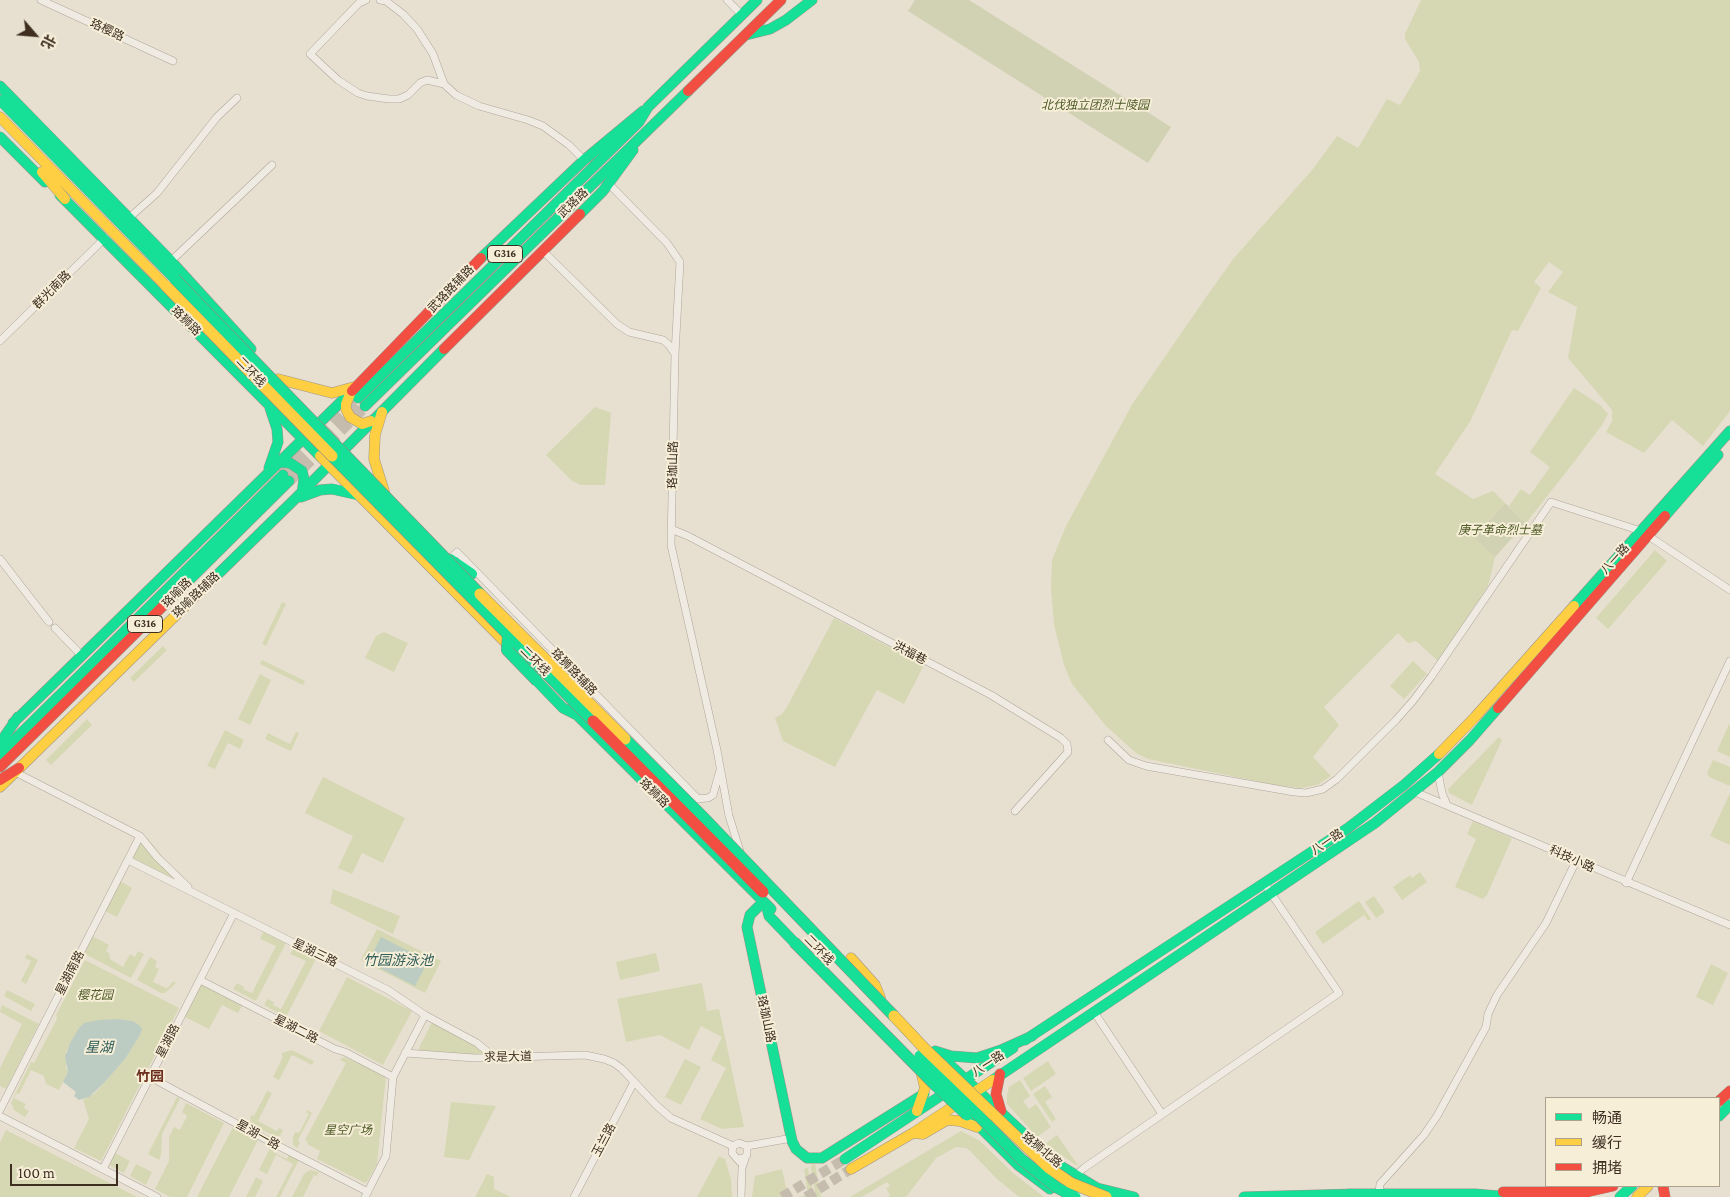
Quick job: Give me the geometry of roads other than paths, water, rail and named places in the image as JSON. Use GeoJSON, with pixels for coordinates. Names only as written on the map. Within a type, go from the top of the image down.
{"type":"FeatureCollection","features":[{"type":"Feature","properties":{"kind":"main road","name":"武珞路"},"geometry":{"type":"LineString","coordinates":[[358,395],[639,122],[648,107],[757,0]]}},
{"type":"Feature","properties":{"kind":"main road","name":"武珞路"},"geometry":{"type":"LineString","coordinates":[[358,395],[646,132],[781,0]]}},
{"type":"Feature","properties":{"kind":"main road"},"geometry":{"type":"LineString","coordinates":[[746,35],[770,29],[786,20],[812,0]]}},
{"type":"Feature","properties":{"kind":"main road"},"geometry":{"type":"LineString","coordinates":[[0,86],[125,220]]}},
{"type":"Feature","properties":{"kind":"main road"},"geometry":{"type":"LineString","coordinates":[[0,100],[125,220],[171,261],[278,379],[450,559],[472,574],[633,735],[641,753]]}},
{"type":"Feature","properties":{"kind":"main road","name":"武珞路辅路"},"geometry":{"type":"LineString","coordinates":[[303,438],[319,422],[358,395],[487,252],[584,160],[648,107]]}},
{"type":"Feature","properties":{"kind":"main road","name":"二环线"},"geometry":{"type":"LineString","coordinates":[[0,118],[171,282],[452,566],[641,753],[925,1049],[1030,1151],[1061,1176],[1106,1197]]}},
{"type":"Feature","properties":{"kind":"main road"},"geometry":{"type":"LineString","coordinates":[[0,128],[46,176],[65,199]]}},
{"type":"Feature","properties":{"kind":"main road"},"geometry":{"type":"LineString","coordinates":[[329,465],[609,184],[646,132]]}},
{"type":"Feature","properties":{"kind":"main road"},"geometry":{"type":"LineString","coordinates":[[0,137],[65,199]]}},
{"type":"Feature","properties":{"kind":"main road","name":"珞狮路"},"geometry":{"type":"LineString","coordinates":[[65,199],[764,903],[946,1092]]}},
{"type":"Feature","properties":{"kind":"main road","name":"二环线"},"geometry":{"type":"LineString","coordinates":[[125,220],[171,282],[508,635],[763,892],[996,1134],[1033,1170],[1056,1187],[1075,1197]]}},
{"type":"Feature","properties":{"kind":"main road"},"geometry":{"type":"LineString","coordinates":[[278,379],[324,392],[341,391],[358,395]]}},
{"type":"Feature","properties":{"kind":"main road"},"geometry":{"type":"LineString","coordinates":[[358,395],[346,404],[350,417],[362,424],[373,420]]}},
{"type":"Feature","properties":{"kind":"main road"},"geometry":{"type":"LineString","coordinates":[[265,476],[274,457],[278,442],[275,422],[268,402]]}},
{"type":"Feature","properties":{"kind":"main road"},"geometry":{"type":"LineString","coordinates":[[384,409],[375,435],[374,450],[374,459],[384,491]]}},
{"type":"Feature","properties":{"kind":"main road","name":"八一路"},"geometry":{"type":"LineString","coordinates":[[851,1169],[913,1133],[957,1104],[1271,894],[1415,792],[1438,772],[1485,724],[1730,431]]}},
{"type":"Feature","properties":{"kind":"main road"},"geometry":{"type":"LineString","coordinates":[[0,736],[303,438]]}},
{"type":"Feature","properties":{"kind":"main road","name":"八一路"},"geometry":{"type":"LineString","coordinates":[[845,1159],[1354,823],[1404,785],[1431,762],[1475,717],[1644,532],[1730,442]]}},
{"type":"Feature","properties":{"kind":"main road"},"geometry":{"type":"LineString","coordinates":[[278,462],[290,463],[302,471],[304,479],[298,496]]}},
{"type":"Feature","properties":{"kind":"main road","name":"珞喻路辅路"},"geometry":{"type":"LineString","coordinates":[[17,770],[329,465]]}},
{"type":"Feature","properties":{"kind":"main road","name":"珞喻路"},"geometry":{"type":"LineString","coordinates":[[0,754],[286,478],[0,767]]}},
{"type":"Feature","properties":{"kind":"main road"},"geometry":{"type":"LineString","coordinates":[[298,496],[332,489],[360,496]]}},
{"type":"Feature","properties":{"kind":"main road","name":"珞狮路"},"geometry":{"type":"LineString","coordinates":[[450,559],[694,799],[740,851],[880,997],[965,1079]]}},
{"type":"Feature","properties":{"kind":"main road"},"geometry":{"type":"LineString","coordinates":[[508,635],[507,650],[563,708],[575,714]]}},
{"type":"Feature","properties":{"kind":"main road"},"geometry":{"type":"LineString","coordinates":[[0,743],[18,718]]}},
{"type":"Feature","properties":{"kind":"main road"},"geometry":{"type":"LineString","coordinates":[[0,780],[17,770]]}},
{"type":"Feature","properties":{"kind":"main road"},"geometry":{"type":"LineString","coordinates":[[0,787],[17,770]]}},
{"type":"Feature","properties":{"kind":"main road"},"geometry":{"type":"LineString","coordinates":[[703,817],[722,828],[851,958],[875,985],[880,997]]}},
{"type":"Feature","properties":{"kind":"main road"},"geometry":{"type":"LineString","coordinates":[[764,903],[769,916],[932,1083],[982,1127],[996,1134]]}},
{"type":"Feature","properties":{"kind":"main road","name":"珞珈山路"},"geometry":{"type":"LineString","coordinates":[[764,903],[750,915],[747,927],[792,1140]]}},
{"type":"Feature","properties":{"kind":"main road"},"geometry":{"type":"LineString","coordinates":[[934,1051],[951,1056],[977,1058],[1032,1036]]}},
{"type":"Feature","properties":{"kind":"main road"},"geometry":{"type":"LineString","coordinates":[[918,1111],[925,1085],[920,1065]]}},
{"type":"Feature","properties":{"kind":"main road"},"geometry":{"type":"LineString","coordinates":[[1000,1074],[996,1094],[1002,1114]]}},
{"type":"Feature","properties":{"kind":"main road","name":"珞狮北路"},"geometry":{"type":"LineString","coordinates":[[965,1079],[1040,1151],[1075,1176],[1107,1192],[1134,1197]]}},
{"type":"Feature","properties":{"kind":"main road"},"geometry":{"type":"LineString","coordinates":[[1720,1100],[1730,1090]]}},
{"type":"Feature","properties":{"kind":"main road","name":"珞狮北路"},"geometry":{"type":"LineString","coordinates":[[946,1092],[980,1128],[1031,1175],[1065,1197]]}},
{"type":"Feature","properties":{"kind":"main road"},"geometry":{"type":"LineString","coordinates":[[792,1140],[796,1149],[803,1156],[812,1159],[822,1158],[924,1094]]}},
{"type":"Feature","properties":{"kind":"main road"},"geometry":{"type":"LineString","coordinates":[[1720,1115],[1730,1105]]}},
{"type":"Feature","properties":{"kind":"main road"},"geometry":{"type":"LineString","coordinates":[[913,1133],[923,1134],[947,1120],[960,1121],[980,1128]]}},
{"type":"Feature","properties":{"kind":"main road"},"geometry":{"type":"LineString","coordinates":[[1244,1197],[1379,1193],[1586,1194],[1610,1187]]}},
{"type":"Feature","properties":{"kind":"main road"},"geometry":{"type":"LineString","coordinates":[[1620,1197],[1631,1187]]}},
{"type":"Feature","properties":{"kind":"main road"},"geometry":{"type":"LineString","coordinates":[[1637,1197],[1647,1187]]}},
{"type":"Feature","properties":{"kind":"main road"},"geometry":{"type":"LineString","coordinates":[[1348,1194],[1475,1194],[1510,1197]]}},
{"type":"Feature","properties":{"kind":"street","name":"珞樱路"},"geometry":{"type":"LineString","coordinates":[[40,0],[60,4],[173,61]]}},
{"type":"Feature","properties":{"kind":"street"},"geometry":{"type":"LineString","coordinates":[[366,0],[359,2],[310,54],[338,80],[358,93],[367,96],[399,99],[408,94],[420,82],[427,80],[444,84]]}},
{"type":"Feature","properties":{"kind":"street"},"geometry":{"type":"LineString","coordinates":[[380,0],[403,14],[417,29],[434,54],[444,84],[456,95],[479,106],[543,126],[569,145],[584,160]]}},
{"type":"Feature","properties":{"kind":"street"},"geometry":{"type":"LineString","coordinates":[[727,0],[742,15]]}},
{"type":"Feature","properties":{"kind":"street"},"geometry":{"type":"LineString","coordinates":[[125,220],[157,194],[218,117],[237,98]]}},
{"type":"Feature","properties":{"kind":"street"},"geometry":{"type":"LineString","coordinates":[[171,261],[272,165]]}},
{"type":"Feature","properties":{"kind":"street","name":"珞珈山路"},"geometry":{"type":"LineString","coordinates":[[609,184],[667,243],[680,262],[675,354],[670,530],[672,553],[721,768],[729,816],[740,851]]}},
{"type":"Feature","properties":{"kind":"street","name":"群光南路"},"geometry":{"type":"LineString","coordinates":[[0,342],[105,238]]}},
{"type":"Feature","properties":{"kind":"street"},"geometry":{"type":"LineString","coordinates":[[543,251],[617,324],[629,332],[663,340],[675,354]]}},
{"type":"Feature","properties":{"kind":"street"},"geometry":{"type":"LineString","coordinates":[[1108,740],[1129,760],[1146,766],[1294,792],[1306,793],[1323,789],[1337,778],[1412,702],[1551,502],[1644,532],[1730,590]]}},
{"type":"Feature","properties":{"kind":"street","name":"洪福巷"},"geometry":{"type":"LineString","coordinates":[[670,530],[688,536],[990,695],[1058,736],[1067,744],[1068,752],[1015,811]]}},
{"type":"Feature","properties":{"kind":"street"},"geometry":{"type":"LineString","coordinates":[[0,559],[49,622]]}},
{"type":"Feature","properties":{"kind":"street"},"geometry":{"type":"LineString","coordinates":[[55,628],[82,656]]}},
{"type":"Feature","properties":{"kind":"street"},"geometry":{"type":"LineString","coordinates":[[1626,882],[1730,661]]}},
{"type":"Feature","properties":{"kind":"street","name":"珞珈山路"},"geometry":{"type":"LineString","coordinates":[[694,799],[708,798],[713,795],[721,768]]}},
{"type":"Feature","properties":{"kind":"street"},"geometry":{"type":"LineString","coordinates":[[17,770],[140,836],[167,868],[198,895]]}},
{"type":"Feature","properties":{"kind":"street"},"geometry":{"type":"LineString","coordinates":[[1438,772],[1442,793],[1447,805]]}},
{"type":"Feature","properties":{"kind":"street","name":"科技小路"},"geometry":{"type":"LineString","coordinates":[[1415,792],[1730,925]]}},
{"type":"Feature","properties":{"kind":"street","name":"星湖南路"},"geometry":{"type":"LineString","coordinates":[[0,1110],[140,836]]}},
{"type":"Feature","properties":{"kind":"street","name":"星湖三路"},"geometry":{"type":"LineString","coordinates":[[128,860],[388,990],[425,1015],[477,1043],[495,1058]]}},
{"type":"Feature","properties":{"kind":"street"},"geometry":{"type":"LineString","coordinates":[[1379,1193],[1380,1184],[1424,1135],[1437,1116],[1486,1027],[1488,1014],[1498,995],[1546,924],[1576,861]]}},
{"type":"Feature","properties":{"kind":"street"},"geometry":{"type":"LineString","coordinates":[[1075,1176],[1339,993],[1264,883]]}},
{"type":"Feature","properties":{"kind":"street","name":"星湖路"},"geometry":{"type":"LineString","coordinates":[[103,1169],[234,913]]}},
{"type":"Feature","properties":{"kind":"street","name":"星湖二路"},"geometry":{"type":"LineString","coordinates":[[200,980],[393,1077]]}},
{"type":"Feature","properties":{"kind":"street"},"geometry":{"type":"LineString","coordinates":[[1094,1012],[1162,1114]]}},
{"type":"Feature","properties":{"kind":"street"},"geometry":{"type":"LineString","coordinates":[[366,1194],[386,1156],[393,1077],[425,1015]]}},
{"type":"Feature","properties":{"kind":"street","name":"求是大道"},"geometry":{"type":"LineString","coordinates":[[405,1053],[495,1058],[589,1056],[614,1063],[671,1118],[733,1146]]}},
{"type":"Feature","properties":{"kind":"street","name":"星湖一路"},"geometry":{"type":"LineString","coordinates":[[150,1077],[366,1194]]}},
{"type":"Feature","properties":{"kind":"street","name":"玉兰路"},"geometry":{"type":"LineString","coordinates":[[574,1197],[634,1082]]}},
{"type":"Feature","properties":{"kind":"street"},"geometry":{"type":"LineString","coordinates":[[0,1116],[157,1197]]}},
{"type":"Feature","properties":{"kind":"street"},"geometry":{"type":"LineString","coordinates":[[741,1197],[742,1168],[745,1153],[739,1142],[733,1146],[732,1153],[735,1157],[745,1153],[792,1140]]}},
{"type":"Feature","properties":{"kind":"water","name":"竹园游泳池"},"geometry":{"type":"Polygon","coordinates":[[[381,937],[428,961],[415,986],[368,962],[381,937]]]}},
{"type":"Feature","properties":{"kind":"water","name":"星湖"},"geometry":{"type":"Polygon","coordinates":[[[119,1019],[133,1021],[139,1025],[142,1029],[140,1035],[125,1059],[104,1083],[89,1097],[79,1100],[74,1096],[76,1092],[63,1082],[68,1072],[65,1057],[70,1043],[84,1023],[119,1019]]]}},
{"type":"Feature","properties":{"kind":"tunnel"},"geometry":{"type":"LineString","coordinates":[[283,475],[358,398]]}},
{"type":"Feature","properties":{"kind":"tunnel"},"geometry":{"type":"LineString","coordinates":[[289,481],[365,406]]}},
{"type":"Feature","properties":{"kind":"tunnel"},"geometry":{"type":"LineString","coordinates":[[782,1197],[845,1159]]}},
{"type":"Feature","properties":{"kind":"tunnel"},"geometry":{"type":"LineString","coordinates":[[806,1197],[851,1169]]}},
{"type":"Feature","properties":{"kind":"district","name":"竹园"},"geometry":{"type":"Point","coordinates":[150,1077]}},
{"type":"Feature","properties":{"kind":"park label","name":"北伐独立团烈士陵园"},"geometry":{"type":"Point","coordinates":[1095,105]}},
{"type":"Feature","properties":{"kind":"park label","name":"庚子革命烈士墓"},"geometry":{"type":"Point","coordinates":[1500,530]}},
{"type":"Feature","properties":{"kind":"park label","name":"樱花园"},"geometry":{"type":"Point","coordinates":[95,995]}},
{"type":"Feature","properties":{"kind":"park label","name":"星空广场"},"geometry":{"type":"Point","coordinates":[348,1130]}}]}
